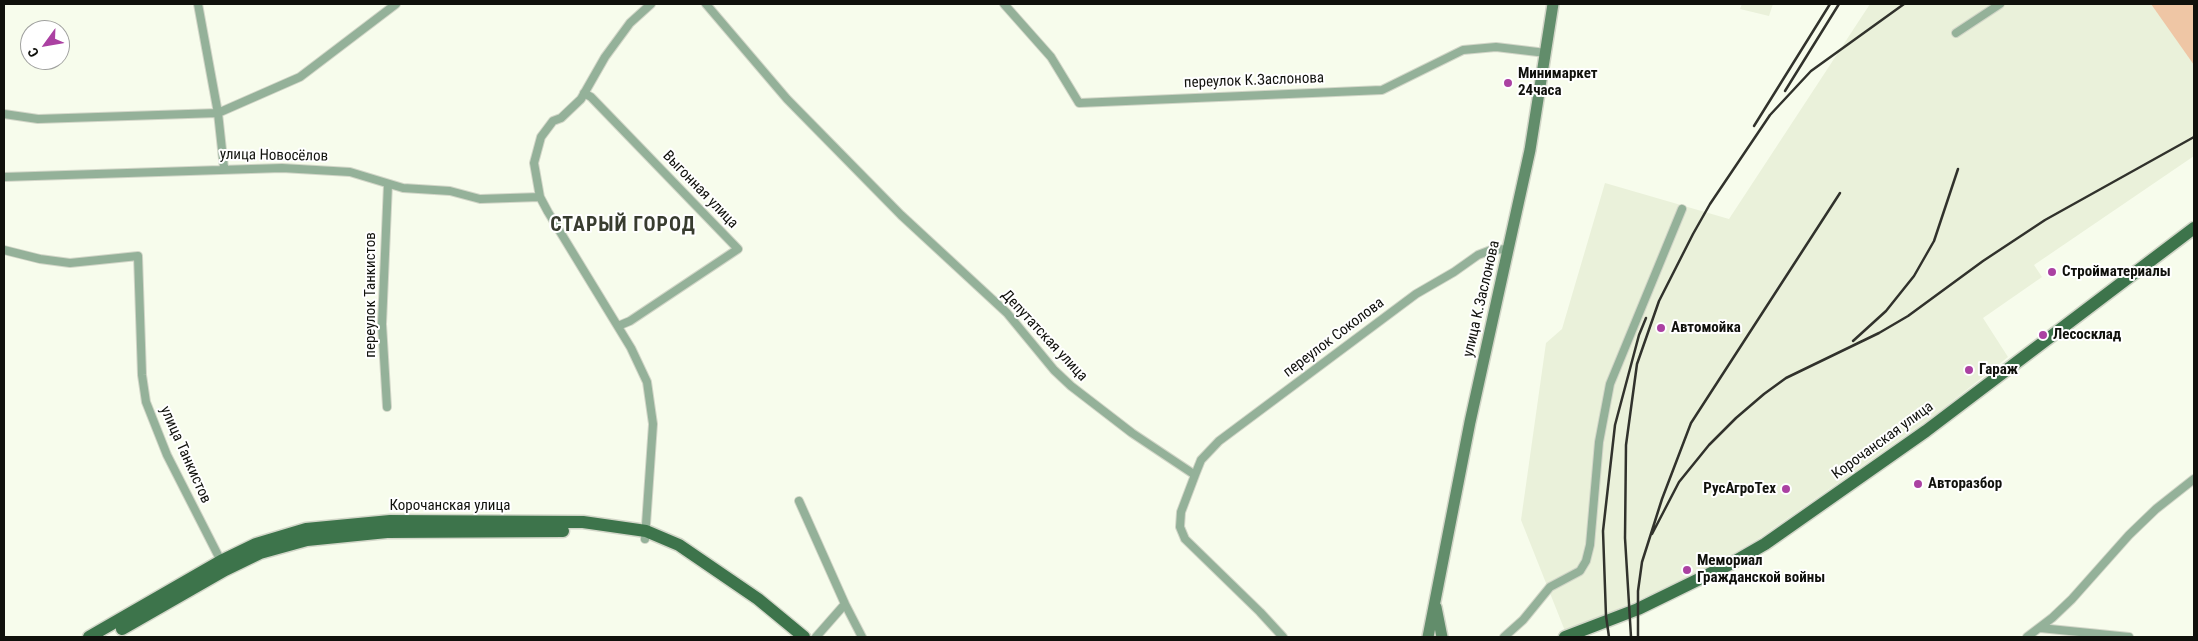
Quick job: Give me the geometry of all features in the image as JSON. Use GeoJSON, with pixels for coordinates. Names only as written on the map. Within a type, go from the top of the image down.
{"type":"FeatureCollection","features":[{"type":"Feature","properties":{"kind":"main road","name":"Корочанская улица"},"geometry":{"type":"LineString","coordinates":[[1565,637],[1638,609],[1732,564],[1765,544],[1926,431],[2194,228]]}},
{"type":"Feature","properties":{"kind":"main road","name":"Корочанская улица"},"geometry":{"type":"LineString","coordinates":[[1586,637],[1647,613],[1736,570],[1770,549],[1931,435],[2194,236]]}},
{"type":"Feature","properties":{"kind":"main road","name":"Корочанская улица"},"geometry":{"type":"LineString","coordinates":[[106,637],[256,544],[306,529],[390,521],[583,522],[646,535],[686,550],[758,599],[804,637]]}},
{"type":"Feature","properties":{"kind":"main road","name":"Корочанская улица"},"geometry":{"type":"LineString","coordinates":[[646,535],[705,571],[753,605],[792,637]]}},
{"type":"Feature","properties":{"kind":"main road","name":"Корочанская улица"},"geometry":{"type":"LineString","coordinates":[[89,637],[223,565]]}},
{"type":"Feature","properties":{"kind":"street"},"geometry":{"type":"LineString","coordinates":[[198,4],[218,113],[224,168]]}},
{"type":"Feature","properties":{"kind":"street"},"geometry":{"type":"LineString","coordinates":[[4,114],[38,119],[218,113],[300,78],[396,4]]}},
{"type":"Feature","properties":{"kind":"street"},"geometry":{"type":"LineString","coordinates":[[646,535],[653,424],[647,382],[618,326],[540,197],[534,163],[541,137],[553,121],[562,118],[576,104],[630,23],[651,4]]}},
{"type":"Feature","properties":{"kind":"street","name":"Депутатская улица"},"geometry":{"type":"LineString","coordinates":[[706,4],[787,99],[902,215],[1007,313],[1054,370],[1071,386],[1125,428],[1195,475]]}},
{"type":"Feature","properties":{"kind":"street","name":"переулок К.Заслонова"},"geometry":{"type":"LineString","coordinates":[[1004,4],[1052,57],[1079,103],[1382,90],[1463,50],[1496,47],[1546,53]]}},
{"type":"Feature","properties":{"kind":"street","name":"улица К.Заслонова"},"geometry":{"type":"LineString","coordinates":[[1428,637],[1470,422],[1530,150],[1553,4]]}},
{"type":"Feature","properties":{"kind":"street"},"geometry":{"type":"LineString","coordinates":[[1956,33],[2000,4]]}},
{"type":"Feature","properties":{"kind":"street","name":"Выгонная улица"},"geometry":{"type":"LineString","coordinates":[[584,93],[738,249],[630,321],[618,326]]}},
{"type":"Feature","properties":{"kind":"street","name":"улица Новосёлов"},"geometry":{"type":"LineString","coordinates":[[4,178],[224,168],[282,168],[350,172],[403,188],[450,191],[480,199],[540,197]]}},
{"type":"Feature","properties":{"kind":"street","name":"переулок Танкистов"},"geometry":{"type":"LineString","coordinates":[[387,407],[382,324],[388,184]]}},
{"type":"Feature","properties":{"kind":"street"},"geometry":{"type":"LineString","coordinates":[[1504,637],[1523,620],[1550,587],[1580,571],[1586,561],[1590,544],[1599,442],[1610,384],[1682,209]]}},
{"type":"Feature","properties":{"kind":"street","name":"переулок Соколова"},"geometry":{"type":"LineString","coordinates":[[1195,475],[1200,460],[1219,442],[1416,294],[1454,272],[1478,255],[1491,250],[1508,249]]}},
{"type":"Feature","properties":{"kind":"street","name":"улица Танкистов"},"geometry":{"type":"LineString","coordinates":[[4,250],[40,259],[70,262],[138,256],[142,375],[146,402],[167,455],[223,565]]}},
{"type":"Feature","properties":{"kind":"street"},"geometry":{"type":"LineString","coordinates":[[1195,475],[1181,512],[1180,527],[1185,539],[1283,637]]}},
{"type":"Feature","properties":{"kind":"street"},"geometry":{"type":"LineString","coordinates":[[2027,637],[2040,628],[2072,599],[2136,528],[2194,478]]}},
{"type":"Feature","properties":{"kind":"street"},"geometry":{"type":"LineString","coordinates":[[799,501],[845,604],[862,637]]}},
{"type":"Feature","properties":{"kind":"street","name":"улица К.Заслонова"},"geometry":{"type":"LineString","coordinates":[[1435,601],[1437,620],[1442,637]]}},
{"type":"Feature","properties":{"kind":"street"},"geometry":{"type":"LineString","coordinates":[[816,637],[845,604]]}},
{"type":"Feature","properties":{"kind":"street"},"geometry":{"type":"LineString","coordinates":[[2040,628],[2129,637]]}},
{"type":"Feature","properties":{"kind":"shaded area"},"geometry":{"type":"Polygon","coordinates":[[[1742,4],[1773,4],[1769,16],[1740,9],[1742,4]]]}},
{"type":"Feature","properties":{"kind":"shaded area"},"geometry":{"type":"Polygon","coordinates":[[[1870,4],[2194,4],[2194,156],[2034,265],[2042,277],[1983,318],[2008,357],[1935,415],[1758,539],[1698,575],[1565,631],[1521,520],[1546,343],[1562,329],[1605,183],[1729,219],[1870,4]]]}},
{"type":"Feature","properties":{"kind":"shaded area"},"geometry":{"type":"Polygon","coordinates":[[[2151,4],[2194,4],[2194,65],[2151,4]]]}},
{"type":"Feature","properties":{"kind":"railway"},"geometry":{"type":"LineString","coordinates":[[1754,126],[1830,4]]}},
{"type":"Feature","properties":{"kind":"railway"},"geometry":{"type":"LineString","coordinates":[[1785,91],[1839,4]]}},
{"type":"Feature","properties":{"kind":"railway"},"geometry":{"type":"LineString","coordinates":[[1631,637],[1625,538],[1626,445],[1637,364],[1659,301],[1710,204],[1770,115],[1811,71],[1904,4]]}},
{"type":"Feature","properties":{"kind":"railway"},"geometry":{"type":"LineString","coordinates":[[1652,534],[1679,482],[1709,445],[1764,394],[1786,378],[1879,333],[1908,316],[1983,261],[2045,220],[2194,137]]}},
{"type":"Feature","properties":{"kind":"railway"},"geometry":{"type":"LineString","coordinates":[[1853,341],[1886,311],[1914,276],[1934,241],[1958,169]]}},
{"type":"Feature","properties":{"kind":"railway"},"geometry":{"type":"LineString","coordinates":[[1638,637],[1638,591],[1642,562],[1662,499],[1691,423],[1840,193]]}},
{"type":"Feature","properties":{"kind":"railway"},"geometry":{"type":"LineString","coordinates":[[1609,637],[1606,616],[1603,531],[1615,425],[1639,335],[1646,318]]}},
{"type":"Feature","properties":{"kind":"place","name":"Минимаркет 24часа"},"geometry":{"type":"Point","coordinates":[1508,83]}},
{"type":"Feature","properties":{"kind":"place","name":"Стройматериалы"},"geometry":{"type":"Point","coordinates":[2052,272]}},
{"type":"Feature","properties":{"kind":"place","name":"Автомойка"},"geometry":{"type":"Point","coordinates":[1661,328]}},
{"type":"Feature","properties":{"kind":"place","name":"Лесосклад"},"geometry":{"type":"Point","coordinates":[2043,335]}},
{"type":"Feature","properties":{"kind":"place","name":"Гараж"},"geometry":{"type":"Point","coordinates":[1969,370]}},
{"type":"Feature","properties":{"kind":"place","name":"Авторазбор"},"geometry":{"type":"Point","coordinates":[1918,484]}},
{"type":"Feature","properties":{"kind":"place","name":"РусАгроТех"},"geometry":{"type":"Point","coordinates":[1786,489]}},
{"type":"Feature","properties":{"kind":"place","name":"Мемориал Гражданской войны"},"geometry":{"type":"Point","coordinates":[1687,570]}},
{"type":"Feature","properties":{"kind":"district","name":"СТАРЫЙ ГОРОД"},"geometry":{"type":"Point","coordinates":[623,226]}}]}
